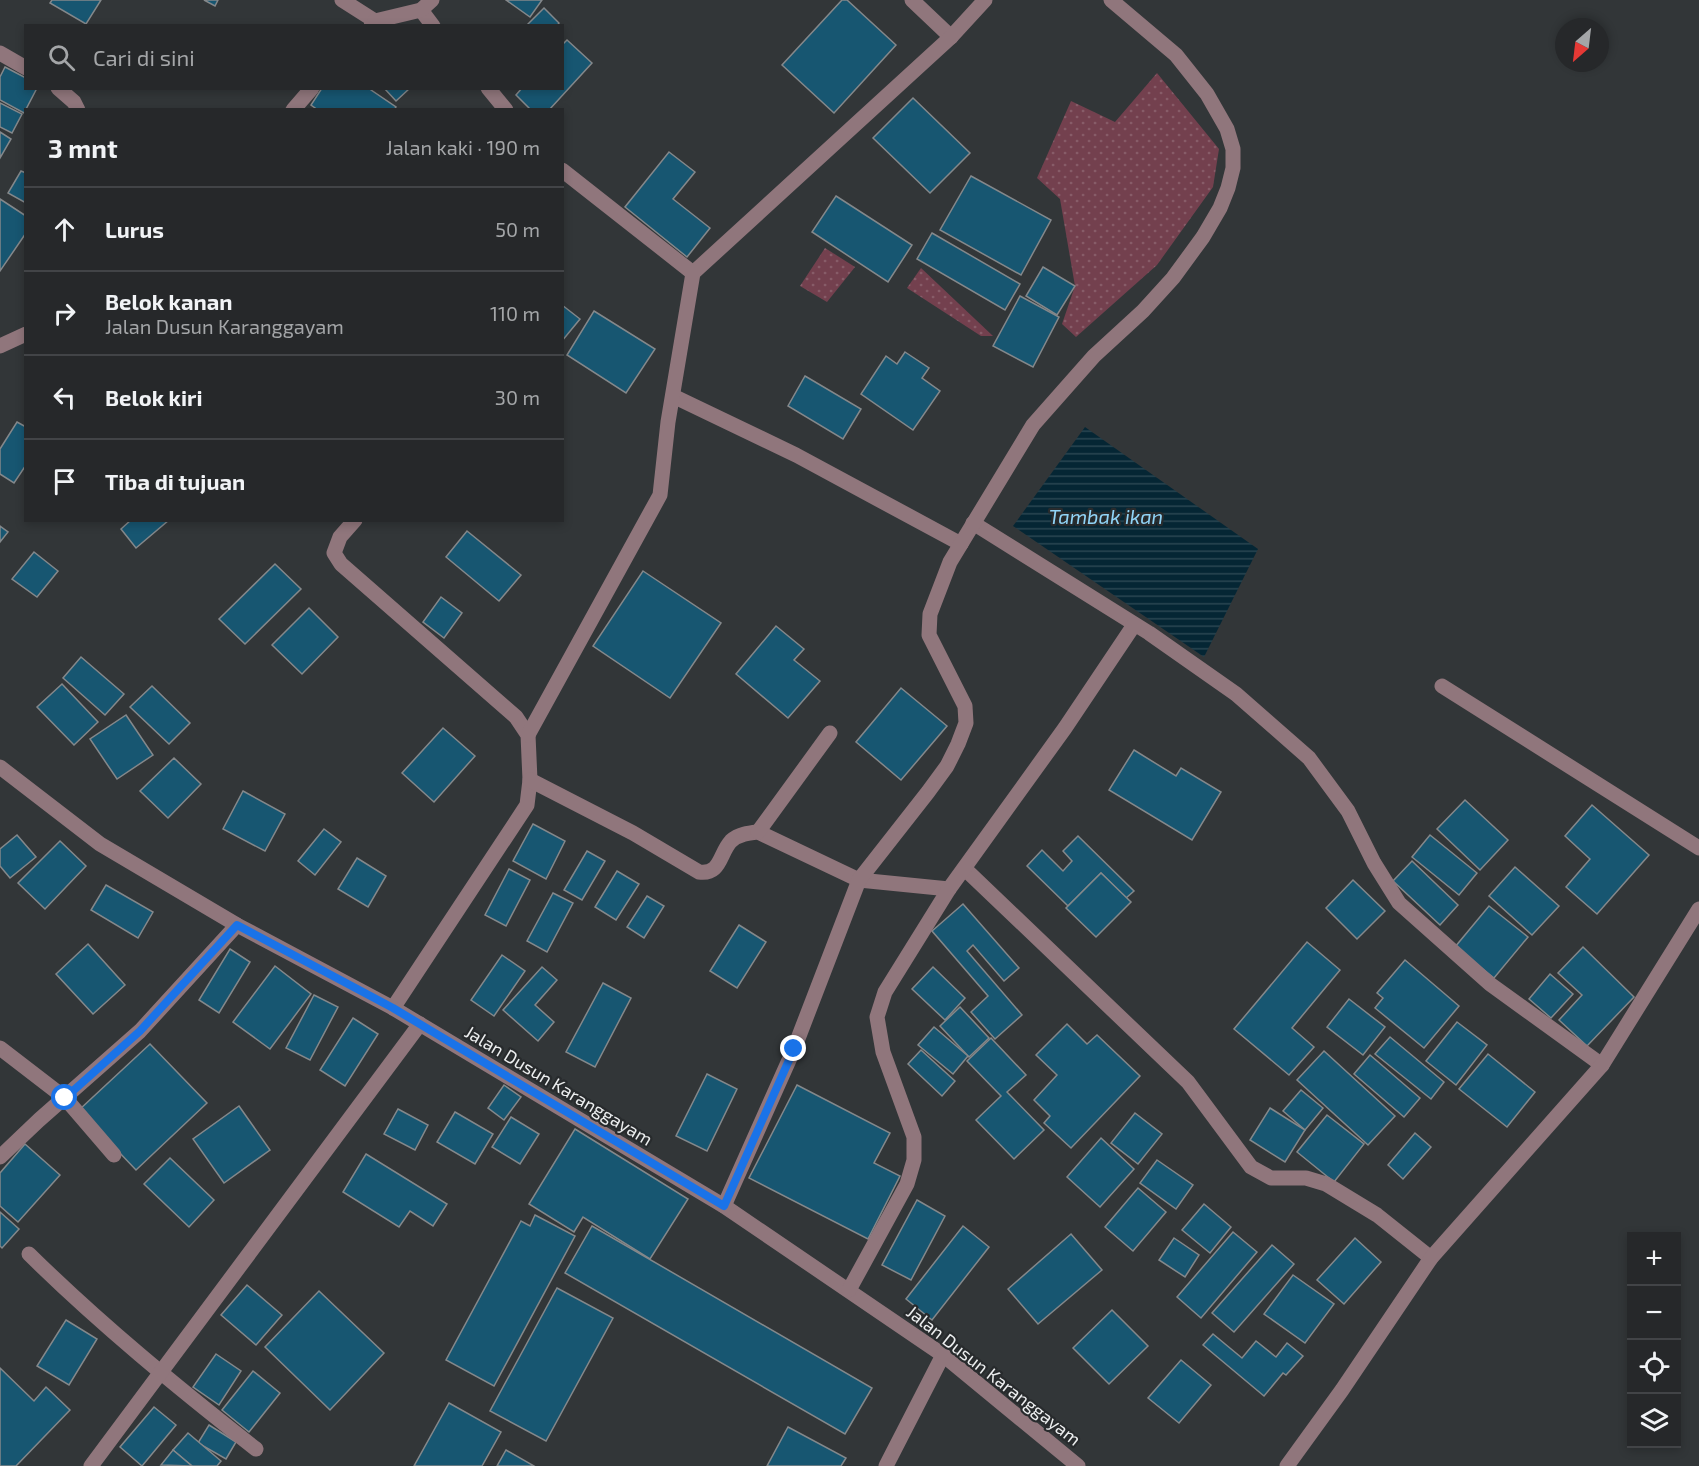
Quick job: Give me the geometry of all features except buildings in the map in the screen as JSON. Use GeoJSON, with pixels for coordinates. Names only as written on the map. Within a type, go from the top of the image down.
{"type":"FeatureCollection","features":[{"type":"Feature","properties":{"kind":"street"},"geometry":{"type":"LineString","coordinates":[[342,0],[373,23],[427,5],[433,24]]}},
{"type":"Feature","properties":{"kind":"street"},"geometry":{"type":"LineString","coordinates":[[912,0],[951,37]]}},
{"type":"Feature","properties":{"kind":"street"},"geometry":{"type":"LineString","coordinates":[[528,735],[660,495],[668,422],[693,273],[951,37],[986,0]]}},
{"type":"Feature","properties":{"kind":"street"},"geometry":{"type":"LineString","coordinates":[[724,1206],[794,1049],[863,881],[947,766],[966,723],[965,706],[929,634],[930,614],[950,562],[1033,425],[1094,356],[1143,311],[1173,278],[1203,237],[1228,188],[1233,168],[1233,148],[1227,129],[1207,94],[1176,55],[1111,0]]}},
{"type":"Feature","properties":{"kind":"street"},"geometry":{"type":"LineString","coordinates":[[0,53],[24,67]]}},
{"type":"Feature","properties":{"kind":"street"},"geometry":{"type":"LineString","coordinates":[[60,90],[74,102],[77,108]]}},
{"type":"Feature","properties":{"kind":"street"},"geometry":{"type":"LineString","coordinates":[[295,108],[310,90]]}},
{"type":"Feature","properties":{"kind":"street"},"geometry":{"type":"LineString","coordinates":[[490,90],[505,108]]}},
{"type":"Feature","properties":{"kind":"street"},"geometry":{"type":"LineString","coordinates":[[564,172],[693,273]]}},
{"type":"Feature","properties":{"kind":"street"},"geometry":{"type":"LineString","coordinates":[[0,346],[24,335]]}},
{"type":"Feature","properties":{"kind":"street"},"geometry":{"type":"LineString","coordinates":[[673,396],[796,455],[961,544]]}},
{"type":"Feature","properties":{"kind":"street"},"geometry":{"type":"LineString","coordinates":[[353,522],[335,544],[334,552],[341,564],[516,717],[528,735],[530,780],[527,805],[393,1008]]}},
{"type":"Feature","properties":{"kind":"street"},"geometry":{"type":"LineString","coordinates":[[973,523],[1134,625],[1236,694],[1309,758],[1348,811],[1374,863],[1399,903],[1490,984],[1602,1065]]}},
{"type":"Feature","properties":{"kind":"street"},"geometry":{"type":"LineString","coordinates":[[849,1290],[907,1184],[914,1160],[914,1137],[883,1052],[877,1017],[885,992],[949,889],[1070,720],[1134,625]]}},
{"type":"Feature","properties":{"kind":"street"},"geometry":{"type":"LineString","coordinates":[[1442,686],[1699,848]]}},
{"type":"Feature","properties":{"kind":"street"},"geometry":{"type":"LineString","coordinates":[[758,832],[830,733]]}},
{"type":"Feature","properties":{"kind":"street","name":"Jalan Dusun Karanggayam"},"geometry":{"type":"LineString","coordinates":[[0,767],[100,844],[237,925],[393,1008],[724,1206],[943,1355],[1078,1466]]}},
{"type":"Feature","properties":{"kind":"street"},"geometry":{"type":"LineString","coordinates":[[530,780],[623,828],[699,872],[707,873],[715,869],[732,841],[744,833],[758,832],[863,881],[949,889]]}},
{"type":"Feature","properties":{"kind":"street"},"geometry":{"type":"LineString","coordinates":[[965,868],[1188,1082],[1251,1167],[1271,1178],[1306,1178],[1326,1184],[1377,1215],[1431,1258]]}},
{"type":"Feature","properties":{"kind":"street"},"geometry":{"type":"LineString","coordinates":[[1287,1466],[1342,1390],[1431,1258],[1602,1065],[1699,909]]}},
{"type":"Feature","properties":{"kind":"street"},"geometry":{"type":"LineString","coordinates":[[0,1157],[140,1031],[237,925]]}},
{"type":"Feature","properties":{"kind":"street"},"geometry":{"type":"LineString","coordinates":[[91,1466],[159,1372],[290,1202],[420,1024]]}},
{"type":"Feature","properties":{"kind":"street"},"geometry":{"type":"LineString","coordinates":[[0,1048],[65,1098],[114,1155]]}},
{"type":"Feature","properties":{"kind":"street"},"geometry":{"type":"LineString","coordinates":[[29,1254],[65,1290],[159,1372],[256,1449]]}},
{"type":"Feature","properties":{"kind":"street"},"geometry":{"type":"LineString","coordinates":[[886,1466],[943,1355]]}},
{"type":"Feature","properties":{"kind":"shaded area"},"geometry":{"type":"Polygon","coordinates":[[[1157,73],[1219,149],[1213,187],[1157,265],[1076,337],[1062,324],[1075,286],[1060,199],[1037,178],[1071,101],[1115,122],[1157,73]]]}},
{"type":"Feature","properties":{"kind":"shaded area"},"geometry":{"type":"Polygon","coordinates":[[[825,248],[855,267],[827,302],[800,286],[825,248]]]}},
{"type":"Feature","properties":{"kind":"shaded area"},"geometry":{"type":"Polygon","coordinates":[[[921,268],[993,336],[981,336],[907,288],[921,268]]]}},
{"type":"Feature","properties":{"kind":"water","name":"Tambak ikan"},"geometry":{"type":"Polygon","coordinates":[[[1085,427],[1258,549],[1204,657],[1013,526],[1085,427]]]}},
{"type":"Feature","properties":{"kind":"route"},"geometry":{"type":"LineString","coordinates":[[65,1098],[140,1031],[237,925],[393,1008],[724,1206],[794,1049]]}}]}
